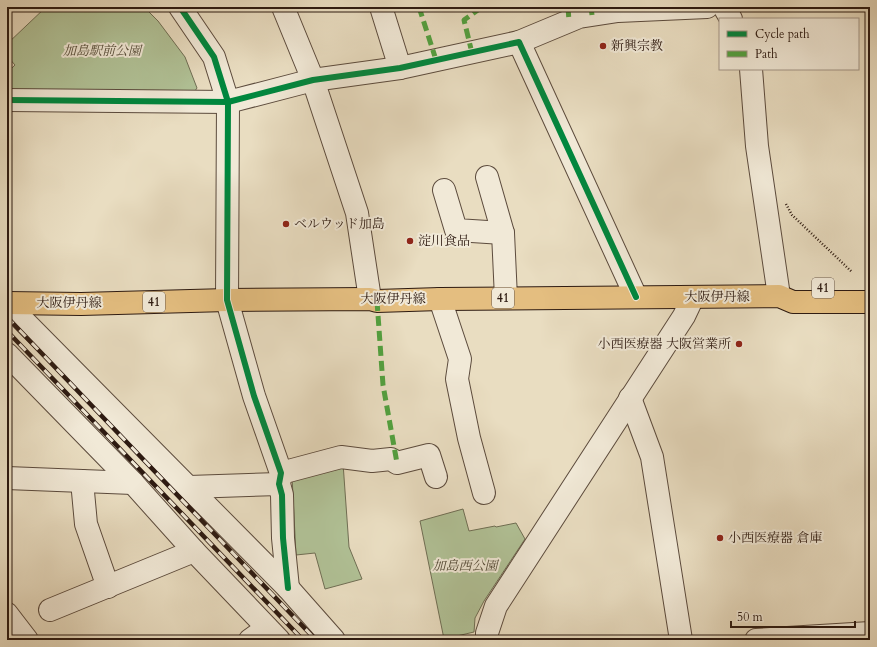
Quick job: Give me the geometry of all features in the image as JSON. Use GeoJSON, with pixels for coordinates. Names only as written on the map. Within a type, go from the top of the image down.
{"type":"FeatureCollection","features":[{"type":"Feature","properties":{"kind":"main road","name":"大阪伊丹線"},"geometry":{"type":"LineString","coordinates":[[779,296],[793,289],[870,287]]}},
{"type":"Feature","properties":{"kind":"main road","name":"大阪伊丹線"},"geometry":{"type":"LineString","coordinates":[[7,303],[81,304],[227,300],[370,299],[377,301],[506,298],[779,296],[793,302],[870,302]]}},
{"type":"Feature","properties":{"kind":"street"},"geometry":{"type":"LineString","coordinates":[[180,7],[214,57],[228,102],[227,300],[254,396],[280,478],[283,538],[288,588]]}},
{"type":"Feature","properties":{"kind":"street"},"geometry":{"type":"LineString","coordinates":[[283,7],[313,80],[357,213],[370,299]]}},
{"type":"Feature","properties":{"kind":"street"},"geometry":{"type":"LineString","coordinates":[[381,7],[400,68]]}},
{"type":"Feature","properties":{"kind":"street"},"geometry":{"type":"LineString","coordinates":[[7,100],[228,102],[313,80],[400,68],[520,42],[579,17],[618,11],[707,7]]}},
{"type":"Feature","properties":{"kind":"street"},"geometry":{"type":"LineString","coordinates":[[724,7],[730,18]]}},
{"type":"Feature","properties":{"kind":"street"},"geometry":{"type":"LineString","coordinates":[[520,42],[636,297]]}},
{"type":"Feature","properties":{"kind":"street"},"geometry":{"type":"LineString","coordinates":[[751,70],[757,146],[779,296]]}},
{"type":"Feature","properties":{"kind":"street"},"geometry":{"type":"LineString","coordinates":[[487,177],[503,233],[506,298]]}},
{"type":"Feature","properties":{"kind":"street"},"geometry":{"type":"LineString","coordinates":[[444,190],[456,230],[503,233]]}},
{"type":"Feature","properties":{"kind":"street"},"geometry":{"type":"LineString","coordinates":[[487,640],[487,633],[496,606],[684,316],[693,297]]}},
{"type":"Feature","properties":{"kind":"street"},"geometry":{"type":"LineString","coordinates":[[440,299],[460,360],[457,379],[469,438],[484,493]]}},
{"type":"Feature","properties":{"kind":"street"},"geometry":{"type":"LineString","coordinates":[[7,303],[288,588],[334,640]]}},
{"type":"Feature","properties":{"kind":"street"},"geometry":{"type":"LineString","coordinates":[[7,354],[133,483],[194,551],[265,636]]}},
{"type":"Feature","properties":{"kind":"street"},"geometry":{"type":"LineString","coordinates":[[630,398],[652,457],[681,640]]}},
{"type":"Feature","properties":{"kind":"street"},"geometry":{"type":"LineString","coordinates":[[189,487],[280,478],[341,457],[372,461],[391,459],[398,462],[429,455],[436,477]]}},
{"type":"Feature","properties":{"kind":"street"},"geometry":{"type":"LineString","coordinates":[[7,478],[133,483]]}},
{"type":"Feature","properties":{"kind":"street"},"geometry":{"type":"LineString","coordinates":[[82,481],[86,524],[108,587]]}},
{"type":"Feature","properties":{"kind":"street"},"geometry":{"type":"LineString","coordinates":[[50,610],[194,551]]}},
{"type":"Feature","properties":{"kind":"street"},"geometry":{"type":"LineString","coordinates":[[7,614],[28,640]]}},
{"type":"Feature","properties":{"kind":"street"},"geometry":{"type":"LineString","coordinates":[[756,640],[870,633]]}},
{"type":"Feature","properties":{"kind":"path"},"geometry":{"type":"LineString","coordinates":[[785,202],[792,215],[852,272]]}},
{"type":"Feature","properties":{"kind":"green space","name":"加島駅前公園"},"geometry":{"type":"Polygon","coordinates":[[[46,7],[144,7],[158,21],[185,57],[197,88],[192,95],[7,92],[7,73],[15,65],[7,56],[7,44],[46,7]]]}},
{"type":"Feature","properties":{"kind":"green space"},"geometry":{"type":"Polygon","coordinates":[[[343,463],[349,547],[362,579],[325,589],[315,553],[296,555],[292,476],[343,463]]]}},
{"type":"Feature","properties":{"kind":"green space","name":"加島西公園"},"geometry":{"type":"Polygon","coordinates":[[[463,509],[469,531],[516,523],[525,539],[484,601],[475,618],[474,632],[444,639],[420,521],[463,509]]]}},
{"type":"Feature","properties":{"kind":"railway"},"geometry":{"type":"LineString","coordinates":[[7,317],[316,640]]}},
{"type":"Feature","properties":{"kind":"railway"},"geometry":{"type":"LineString","coordinates":[[7,331],[303,640]]}},
{"type":"Feature","properties":{"kind":"marked path"},"geometry":{"type":"LineString","coordinates":[[419,7],[436,60]]}},
{"type":"Feature","properties":{"kind":"marked path"},"geometry":{"type":"LineString","coordinates":[[472,53],[464,20],[482,7]]}},
{"type":"Feature","properties":{"kind":"marked path"},"geometry":{"type":"LineString","coordinates":[[568,7],[569,21]]}},
{"type":"Feature","properties":{"kind":"marked path"},"geometry":{"type":"LineString","coordinates":[[591,7],[592,15]]}},
{"type":"Feature","properties":{"kind":"marked path"},"geometry":{"type":"LineString","coordinates":[[377,301],[383,385],[397,463]]}},
{"type":"Feature","properties":{"kind":"cycle path"},"geometry":{"type":"LineString","coordinates":[[180,7],[214,57],[228,102],[227,300],[254,396],[281,473],[279,484],[282,495],[283,538],[288,588]]}},
{"type":"Feature","properties":{"kind":"cycle path"},"geometry":{"type":"LineString","coordinates":[[7,100],[228,102],[313,80],[400,68],[519,42],[636,297]]}},
{"type":"Feature","properties":{"kind":"place","name":"新興宗教"},"geometry":{"type":"Point","coordinates":[603,46]}},
{"type":"Feature","properties":{"kind":"place","name":"ベルウッド加島"},"geometry":{"type":"Point","coordinates":[286,224]}},
{"type":"Feature","properties":{"kind":"place","name":"淀川食品"},"geometry":{"type":"Point","coordinates":[410,241]}},
{"type":"Feature","properties":{"kind":"place","name":"小西医療器 大阪営業所"},"geometry":{"type":"Point","coordinates":[739,344]}},
{"type":"Feature","properties":{"kind":"place","name":"小西医療器 倉庫"},"geometry":{"type":"Point","coordinates":[720,538]}}]}
